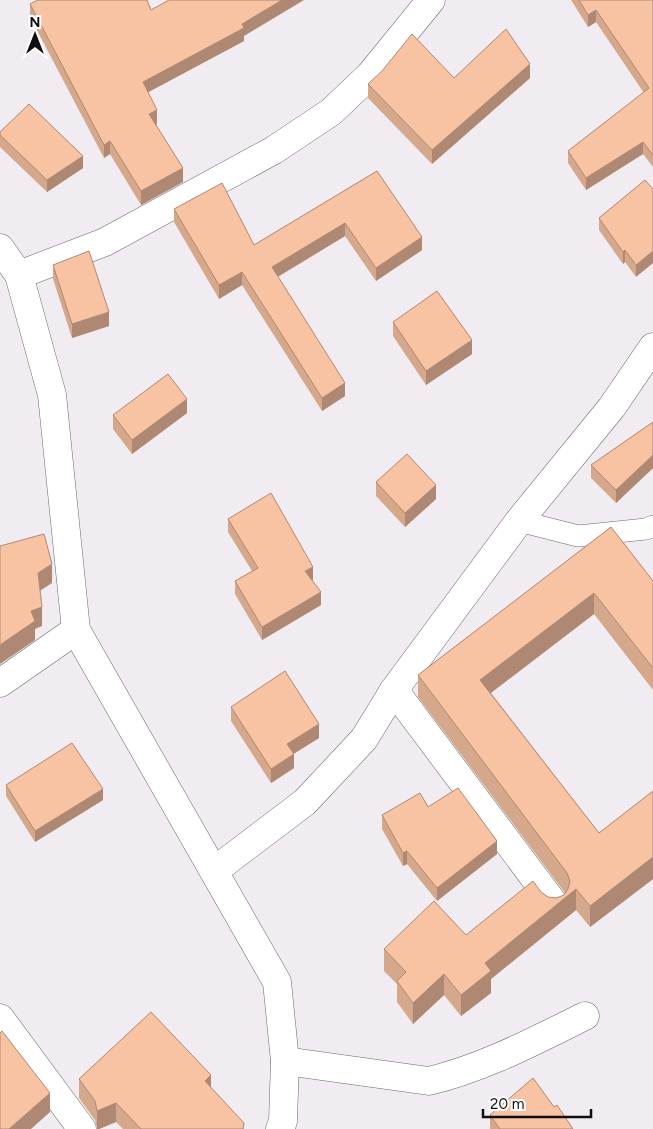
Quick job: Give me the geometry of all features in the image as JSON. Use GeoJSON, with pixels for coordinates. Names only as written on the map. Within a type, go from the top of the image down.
{"type":"FeatureCollection","features":[{"type":"Feature","properties":{"kind":"street"},"geometry":{"type":"LineString","coordinates":[[19,275],[105,242],[265,155],[331,112],[370,75],[431,0]]}},
{"type":"Feature","properties":{"kind":"street"},"geometry":{"type":"LineString","coordinates":[[0,248],[19,275],[52,395],[76,630],[277,982],[285,1061],[283,1121],[280,1129]]}},
{"type":"Feature","properties":{"kind":"street"},"geometry":{"type":"LineString","coordinates":[[214,871],[305,802],[364,738],[394,690],[519,521],[612,407],[653,347]]}},
{"type":"Feature","properties":{"kind":"street"},"geometry":{"type":"LineString","coordinates":[[0,683],[76,630]]}},
{"type":"Feature","properties":{"kind":"street"},"geometry":{"type":"LineString","coordinates":[[394,690],[554,904]]}},
{"type":"Feature","properties":{"kind":"street"},"geometry":{"type":"LineString","coordinates":[[285,1061],[429,1081],[482,1065],[585,1016]]}},
{"type":"Feature","properties":{"kind":"street"},"geometry":{"type":"LineString","coordinates":[[0,1018],[82,1129]]}},
{"type":"Feature","properties":{"kind":"lane"},"geometry":{"type":"LineString","coordinates":[[519,521],[578,536],[646,529],[653,526]]}},
{"type":"Feature","properties":{"kind":"building"},"geometry":{"type":"Polygon","coordinates":[[[38,0],[147,0],[151,10],[169,0],[282,0],[242,24],[244,28],[143,82],[157,110],[149,114],[183,168],[141,191],[110,141],[104,145],[30,4],[38,0]]]}},
{"type":"Feature","properties":{"kind":"building"},"geometry":{"type":"Polygon","coordinates":[[[579,0],[653,0],[653,155],[643,142],[586,178],[568,151],[649,88],[596,10],[588,15],[579,0]]]}},
{"type":"Feature","properties":{"kind":"building"},"geometry":{"type":"Polygon","coordinates":[[[506,29],[530,64],[432,150],[368,84],[382,71],[412,34],[454,78],[506,29]]]}},
{"type":"Feature","properties":{"kind":"building"},"geometry":{"type":"Polygon","coordinates":[[[29,104],[83,156],[47,180],[0,135],[0,132],[29,104]]]}},
{"type":"Feature","properties":{"kind":"building"},"geometry":{"type":"Polygon","coordinates":[[[377,171],[422,237],[376,268],[345,223],[272,267],[345,383],[322,398],[242,272],[219,285],[174,209],[222,183],[254,245],[377,171]]]}},
{"type":"Feature","properties":{"kind":"building"},"geometry":{"type":"Polygon","coordinates":[[[645,180],[653,189],[653,251],[636,265],[625,250],[623,252],[599,218],[645,180]]]}},
{"type":"Feature","properties":{"kind":"building"},"geometry":{"type":"Polygon","coordinates":[[[89,251],[109,312],[72,324],[53,265],[89,251]]]}},
{"type":"Feature","properties":{"kind":"building"},"geometry":{"type":"Polygon","coordinates":[[[437,291],[472,340],[426,371],[393,322],[437,291]]]}},
{"type":"Feature","properties":{"kind":"building"},"geometry":{"type":"Polygon","coordinates":[[[168,374],[187,399],[132,440],[113,415],[168,374]]]}},
{"type":"Feature","properties":{"kind":"building"},"geometry":{"type":"Polygon","coordinates":[[[653,422],[653,455],[616,490],[591,465],[653,422]]]}},
{"type":"Feature","properties":{"kind":"building"},"geometry":{"type":"Polygon","coordinates":[[[407,454],[436,485],[405,513],[376,482],[407,454]]]}},
{"type":"Feature","properties":{"kind":"building"},"geometry":{"type":"Polygon","coordinates":[[[271,493],[313,567],[305,571],[321,592],[262,627],[235,581],[258,568],[228,519],[271,493]]]}},
{"type":"Feature","properties":{"kind":"building"},"geometry":{"type":"Polygon","coordinates":[[[611,527],[653,581],[653,668],[594,593],[480,680],[599,833],[653,791],[653,857],[590,906],[576,889],[485,963],[491,971],[461,995],[444,974],[413,1003],[397,981],[406,972],[384,949],[434,901],[466,935],[533,881],[541,892],[548,897],[556,898],[564,895],[570,881],[567,873],[418,675],[611,527]]]}},
{"type":"Feature","properties":{"kind":"building"},"geometry":{"type":"Polygon","coordinates":[[[44,534],[52,564],[38,573],[42,607],[31,611],[35,621],[0,645],[0,546],[44,534]]]}},
{"type":"Feature","properties":{"kind":"building"},"geometry":{"type":"Polygon","coordinates":[[[285,671],[319,724],[287,744],[294,754],[271,769],[231,707],[285,671]]]}},
{"type":"Feature","properties":{"kind":"building"},"geometry":{"type":"Polygon","coordinates":[[[72,743],[103,789],[35,831],[6,785],[72,743]]]}},
{"type":"Feature","properties":{"kind":"building"},"geometry":{"type":"Polygon","coordinates":[[[458,788],[497,841],[437,888],[407,851],[403,853],[382,815],[420,793],[428,807],[458,788]]]}},
{"type":"Feature","properties":{"kind":"building"},"geometry":{"type":"Polygon","coordinates":[[[151,1012],[211,1075],[205,1081],[244,1123],[243,1129],[141,1129],[116,1103],[97,1111],[95,1101],[79,1079],[151,1012]]]}},
{"type":"Feature","properties":{"kind":"building"},"geometry":{"type":"Polygon","coordinates":[[[2,1031],[50,1093],[9,1129],[0,1129],[0,1033],[2,1031]]]}},
{"type":"Feature","properties":{"kind":"building"},"geometry":{"type":"Polygon","coordinates":[[[533,1078],[554,1107],[557,1105],[573,1129],[500,1129],[490,1115],[533,1078]]]}}]}
